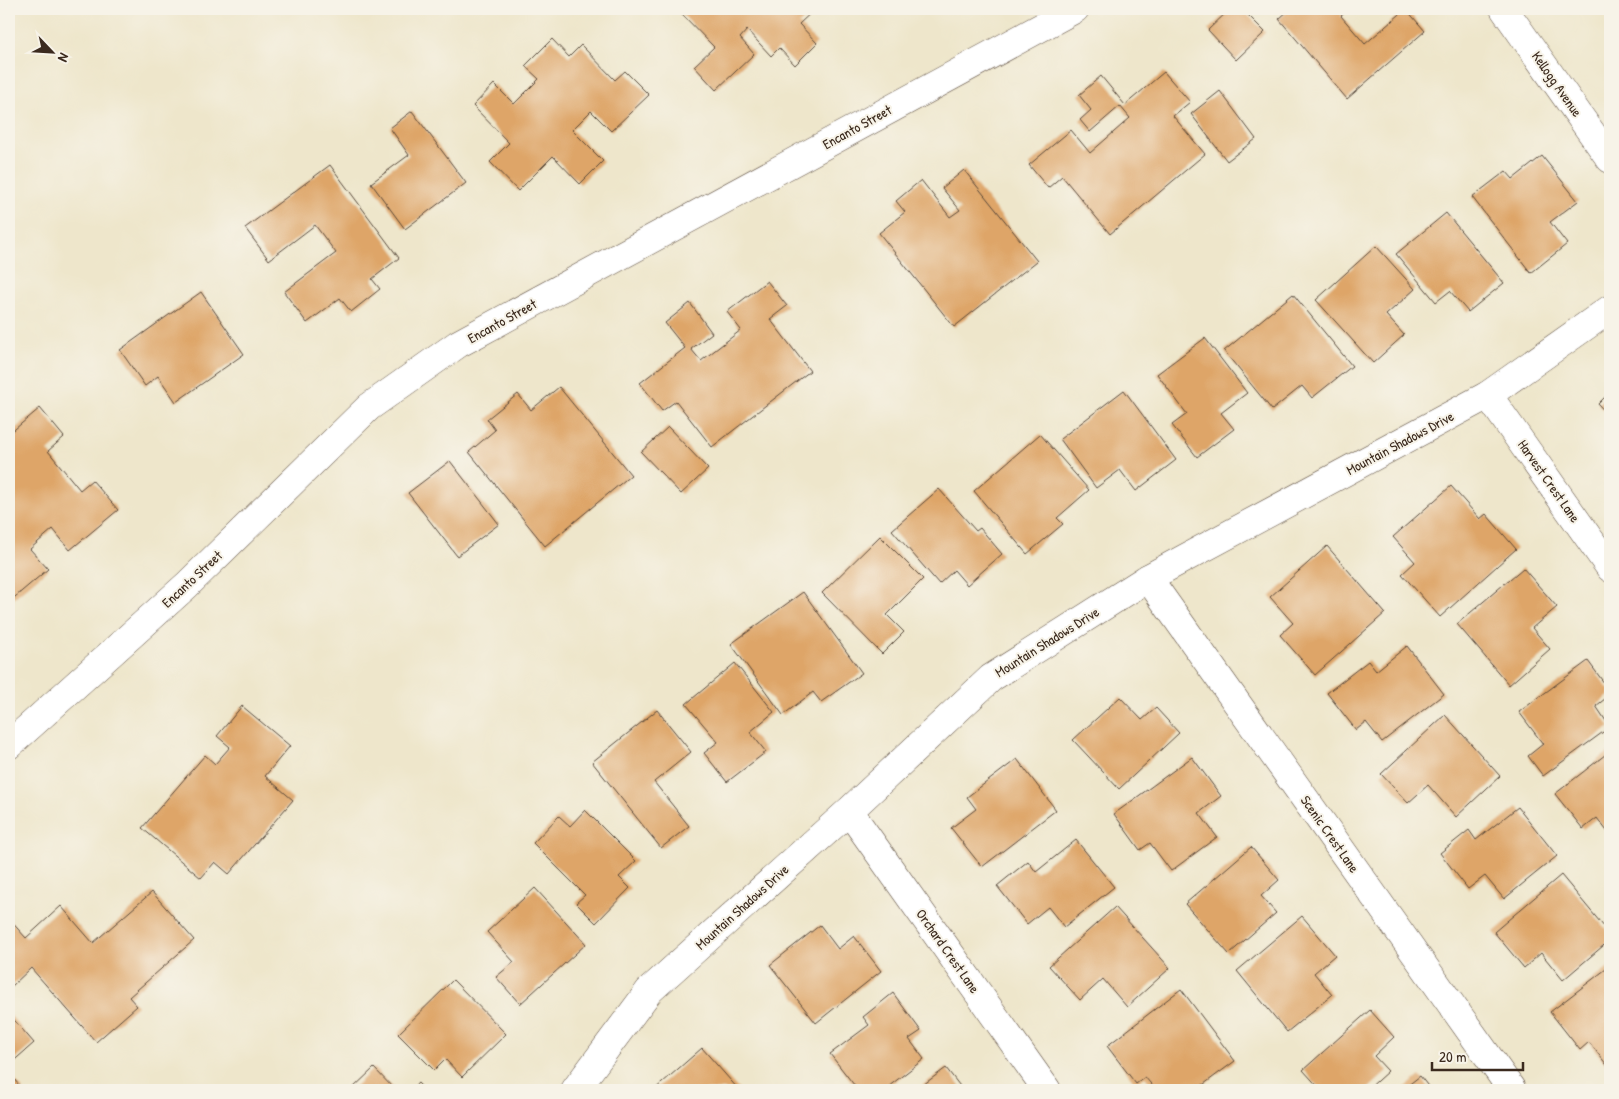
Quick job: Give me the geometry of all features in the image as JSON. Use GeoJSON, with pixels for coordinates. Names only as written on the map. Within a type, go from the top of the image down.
{"type":"FeatureCollection","features":[{"type":"Feature","properties":{"kind":"street","name":"Encanto Street"},"geometry":{"type":"LineString","coordinates":[[9,745],[187,585],[369,407],[458,344],[1075,9]]}},
{"type":"Feature","properties":{"kind":"street","name":"Kellogg Avenue"},"geometry":{"type":"LineString","coordinates":[[1504,9],[1610,159]]}},
{"type":"Feature","properties":{"kind":"street","name":"Mountain Shadows Drive"},"geometry":{"type":"LineString","coordinates":[[575,1090],[649,991],[849,811],[991,678],[1148,578],[1488,395],[1610,309]]}},
{"type":"Feature","properties":{"kind":"street","name":"Harvest Crest Lane"},"geometry":{"type":"LineString","coordinates":[[1488,395],[1610,568]]}},
{"type":"Feature","properties":{"kind":"street","name":"Scenic Crest Lane"},"geometry":{"type":"LineString","coordinates":[[1148,578],[1512,1090]]}},
{"type":"Feature","properties":{"kind":"street","name":"Orchard Crest Lane"},"geometry":{"type":"LineString","coordinates":[[849,811],[1047,1090]]}},
{"type":"Feature","properties":{"kind":"building"},"geometry":{"type":"Polygon","coordinates":[[[677,9],[815,9],[799,24],[817,43],[795,65],[779,48],[771,56],[747,30],[740,38],[754,54],[716,90],[694,66],[714,47],[677,9]]]}},
{"type":"Feature","properties":{"kind":"building"},"geometry":{"type":"Polygon","coordinates":[[[1230,9],[1242,9],[1265,32],[1236,60],[1208,30],[1230,9]]]}},
{"type":"Feature","properties":{"kind":"building"},"geometry":{"type":"Polygon","coordinates":[[[1290,9],[1349,9],[1341,16],[1365,44],[1406,9],[1425,31],[1347,99],[1279,19],[1290,9]]]}},
{"type":"Feature","properties":{"kind":"building"},"geometry":{"type":"Polygon","coordinates":[[[552,39],[569,57],[581,45],[615,80],[625,71],[649,95],[611,131],[591,111],[572,130],[603,161],[580,184],[553,156],[518,191],[490,162],[509,143],[473,106],[494,84],[514,104],[539,79],[525,66],[552,39]]]}},
{"type":"Feature","properties":{"kind":"building"},"geometry":{"type":"Polygon","coordinates":[[[1164,72],[1190,102],[1173,116],[1205,154],[1110,234],[1062,176],[1048,188],[1029,165],[1071,130],[1090,153],[1130,118],[1120,106],[1090,132],[1080,120],[1091,110],[1079,95],[1101,76],[1125,105],[1164,72]]]}},
{"type":"Feature","properties":{"kind":"building"},"geometry":{"type":"Polygon","coordinates":[[[1220,91],[1256,139],[1227,161],[1191,114],[1220,91]]]}},
{"type":"Feature","properties":{"kind":"building"},"geometry":{"type":"Polygon","coordinates":[[[412,111],[466,183],[405,229],[371,183],[409,155],[390,128],[412,111]]]}},
{"type":"Feature","properties":{"kind":"building"},"geometry":{"type":"Polygon","coordinates":[[[1542,156],[1578,201],[1550,222],[1567,244],[1531,273],[1472,197],[1506,171],[1513,179],[1542,156]]]}},
{"type":"Feature","properties":{"kind":"building"},"geometry":{"type":"Polygon","coordinates":[[[330,165],[399,258],[372,279],[380,289],[351,312],[340,298],[307,323],[284,292],[336,253],[315,225],[269,260],[245,228],[330,165]]]}},
{"type":"Feature","properties":{"kind":"building"},"geometry":{"type":"Polygon","coordinates":[[[964,170],[1037,261],[954,327],[879,233],[905,212],[896,201],[921,180],[950,217],[960,210],[942,188],[964,170]]]}},
{"type":"Feature","properties":{"kind":"building"},"geometry":{"type":"Polygon","coordinates":[[[1446,213],[1504,283],[1468,312],[1450,291],[1436,302],[1396,254],[1446,213]]]}},
{"type":"Feature","properties":{"kind":"building"},"geometry":{"type":"Polygon","coordinates":[[[1376,246],[1415,289],[1386,315],[1404,335],[1373,363],[1316,300],[1376,246]]]}},
{"type":"Feature","properties":{"kind":"building"},"geometry":{"type":"Polygon","coordinates":[[[767,281],[787,306],[770,319],[810,371],[712,447],[676,401],[662,411],[640,383],[685,348],[665,323],[690,303],[712,333],[691,349],[701,361],[741,330],[727,312],[767,281]]]}},
{"type":"Feature","properties":{"kind":"building"},"geometry":{"type":"Polygon","coordinates":[[[201,292],[244,354],[176,402],[158,376],[145,386],[120,350],[201,292]]]}},
{"type":"Feature","properties":{"kind":"building"},"geometry":{"type":"Polygon","coordinates":[[[1293,294],[1352,366],[1312,398],[1302,386],[1272,410],[1224,351],[1293,294]]]}},
{"type":"Feature","properties":{"kind":"building"},"geometry":{"type":"Polygon","coordinates":[[[1205,338],[1247,393],[1221,413],[1234,429],[1197,457],[1172,425],[1187,414],[1157,374],[1205,338]]]}},
{"type":"Feature","properties":{"kind":"building"},"geometry":{"type":"Polygon","coordinates":[[[559,387],[631,475],[545,546],[469,452],[495,430],[487,419],[518,394],[531,410],[559,387]]]}},
{"type":"Feature","properties":{"kind":"building"},"geometry":{"type":"Polygon","coordinates":[[[1124,390],[1176,460],[1136,491],[1120,470],[1096,488],[1060,439],[1124,390]]]}},
{"type":"Feature","properties":{"kind":"building"},"geometry":{"type":"Polygon","coordinates":[[[1610,392],[1610,417],[1598,404],[1610,392]]]}},
{"type":"Feature","properties":{"kind":"building"},"geometry":{"type":"Polygon","coordinates":[[[40,408],[64,437],[48,451],[80,490],[92,480],[118,510],[70,550],[53,529],[30,549],[48,569],[9,602],[9,434],[40,408]]]}},
{"type":"Feature","properties":{"kind":"building"},"geometry":{"type":"Polygon","coordinates":[[[668,427],[708,469],[681,494],[641,452],[668,427]]]}},
{"type":"Feature","properties":{"kind":"building"},"geometry":{"type":"Polygon","coordinates":[[[1040,434],[1089,490],[1057,518],[1063,524],[1027,554],[974,491],[1040,434]]]}},
{"type":"Feature","properties":{"kind":"building"},"geometry":{"type":"Polygon","coordinates":[[[450,461],[499,524],[457,556],[408,493],[450,461]]]}},
{"type":"Feature","properties":{"kind":"building"},"geometry":{"type":"Polygon","coordinates":[[[1451,486],[1480,519],[1486,514],[1516,549],[1440,617],[1402,574],[1415,562],[1393,537],[1451,486]]]}},
{"type":"Feature","properties":{"kind":"building"},"geometry":{"type":"Polygon","coordinates":[[[939,489],[976,531],[980,528],[1002,554],[967,585],[954,570],[939,584],[892,530],[939,489]]]}},
{"type":"Feature","properties":{"kind":"building"},"geometry":{"type":"Polygon","coordinates":[[[880,536],[923,579],[887,615],[904,632],[882,654],[822,593],[880,536]]]}},
{"type":"Feature","properties":{"kind":"building"},"geometry":{"type":"Polygon","coordinates":[[[1327,546],[1385,613],[1315,675],[1280,635],[1293,623],[1270,597],[1327,546]]]}},
{"type":"Feature","properties":{"kind":"building"},"geometry":{"type":"Polygon","coordinates":[[[1523,568],[1557,607],[1532,628],[1550,649],[1509,685],[1457,624],[1523,568]]]}},
{"type":"Feature","properties":{"kind":"building"},"geometry":{"type":"Polygon","coordinates":[[[803,592],[862,673],[821,702],[813,692],[783,715],[731,644],[803,592]]]}},
{"type":"Feature","properties":{"kind":"building"},"geometry":{"type":"Polygon","coordinates":[[[1407,646],[1444,694],[1382,742],[1366,722],[1356,730],[1327,693],[1368,661],[1376,671],[1407,646]]]}},
{"type":"Feature","properties":{"kind":"building"},"geometry":{"type":"Polygon","coordinates":[[[1588,661],[1610,691],[1610,695],[1596,706],[1610,727],[1543,776],[1528,756],[1543,744],[1519,712],[1588,661]]]}},
{"type":"Feature","properties":{"kind":"building"},"geometry":{"type":"Polygon","coordinates":[[[735,663],[774,712],[750,732],[766,752],[727,782],[704,753],[718,742],[686,704],[735,663]]]}},
{"type":"Feature","properties":{"kind":"building"},"geometry":{"type":"Polygon","coordinates":[[[1120,697],[1142,720],[1156,708],[1179,733],[1119,789],[1073,740],[1120,697]]]}},
{"type":"Feature","properties":{"kind":"building"},"geometry":{"type":"Polygon","coordinates":[[[242,706],[290,746],[265,776],[293,800],[229,874],[215,862],[201,878],[142,828],[205,755],[215,764],[230,747],[217,736],[242,706]]]}},
{"type":"Feature","properties":{"kind":"building"},"geometry":{"type":"Polygon","coordinates":[[[657,710],[691,752],[654,782],[689,826],[661,848],[592,762],[657,710]]]}},
{"type":"Feature","properties":{"kind":"building"},"geometry":{"type":"Polygon","coordinates":[[[1445,715],[1500,776],[1456,817],[1428,785],[1408,803],[1381,774],[1445,715]]]}},
{"type":"Feature","properties":{"kind":"building"},"geometry":{"type":"Polygon","coordinates":[[[1610,751],[1610,835],[1597,818],[1583,829],[1555,794],[1610,751]]]}},
{"type":"Feature","properties":{"kind":"building"},"geometry":{"type":"Polygon","coordinates":[[[1192,757],[1221,796],[1199,813],[1217,837],[1171,871],[1150,843],[1140,850],[1114,814],[1192,757]]]}},
{"type":"Feature","properties":{"kind":"building"},"geometry":{"type":"Polygon","coordinates":[[[1017,759],[1056,810],[982,867],[951,828],[976,809],[967,797],[1017,759]]]}},
{"type":"Feature","properties":{"kind":"building"},"geometry":{"type":"Polygon","coordinates":[[[1518,807],[1557,856],[1504,899],[1485,876],[1468,889],[1440,853],[1469,830],[1476,840],[1518,807]]]}},
{"type":"Feature","properties":{"kind":"building"},"geometry":{"type":"Polygon","coordinates":[[[585,810],[636,861],[619,877],[630,888],[596,923],[576,903],[585,895],[533,843],[559,816],[570,826],[585,810]]]}},
{"type":"Feature","properties":{"kind":"building"},"geometry":{"type":"Polygon","coordinates":[[[1076,840],[1114,887],[1064,927],[1048,907],[1027,924],[997,886],[1028,861],[1036,872],[1076,840]]]}},
{"type":"Feature","properties":{"kind":"building"},"geometry":{"type":"Polygon","coordinates":[[[1251,847],[1279,880],[1261,896],[1276,913],[1229,954],[1185,904],[1251,847]]]}},
{"type":"Feature","properties":{"kind":"building"},"geometry":{"type":"Polygon","coordinates":[[[1561,875],[1610,934],[1610,940],[1563,980],[1541,953],[1524,968],[1494,932],[1561,875]]]}},
{"type":"Feature","properties":{"kind":"building"},"geometry":{"type":"Polygon","coordinates":[[[535,888],[586,944],[520,1004],[496,977],[514,962],[487,932],[535,888]]]}},
{"type":"Feature","properties":{"kind":"building"},"geometry":{"type":"Polygon","coordinates":[[[152,892],[194,940],[129,997],[137,1006],[96,1042],[31,968],[12,986],[9,982],[9,919],[26,938],[61,906],[93,943],[152,892]]]}},
{"type":"Feature","properties":{"kind":"building"},"geometry":{"type":"Polygon","coordinates":[[[1115,907],[1170,968],[1127,1007],[1103,979],[1080,1000],[1049,966],[1115,907]]]}},
{"type":"Feature","properties":{"kind":"building"},"geometry":{"type":"Polygon","coordinates":[[[1302,916],[1335,955],[1314,973],[1332,995],[1287,1032],[1237,971],[1302,916]]]}},
{"type":"Feature","properties":{"kind":"building"},"geometry":{"type":"Polygon","coordinates":[[[820,925],[838,949],[854,936],[881,971],[816,1023],[770,965],[820,925]]]}},
{"type":"Feature","properties":{"kind":"building"},"geometry":{"type":"Polygon","coordinates":[[[1610,966],[1610,1069],[1589,1042],[1580,1050],[1550,1012],[1610,966]]]}},
{"type":"Feature","properties":{"kind":"building"},"geometry":{"type":"Polygon","coordinates":[[[453,980],[506,1034],[462,1077],[445,1059],[434,1070],[398,1034],[453,980]]]}},
{"type":"Feature","properties":{"kind":"building"},"geometry":{"type":"Polygon","coordinates":[[[1181,989],[1235,1061],[1196,1090],[1156,1090],[1145,1077],[1136,1084],[1107,1046],[1181,989]]]}},
{"type":"Feature","properties":{"kind":"building"},"geometry":{"type":"Polygon","coordinates":[[[893,993],[921,1031],[909,1039],[924,1059],[884,1090],[858,1090],[830,1054],[869,1025],[863,1017],[893,993]]]}},
{"type":"Feature","properties":{"kind":"building"},"geometry":{"type":"Polygon","coordinates":[[[1370,1010],[1394,1037],[1374,1056],[1388,1071],[1367,1090],[1321,1090],[1303,1070],[1370,1010]]]}},
{"type":"Feature","properties":{"kind":"building"},"geometry":{"type":"Polygon","coordinates":[[[9,1014],[34,1043],[9,1065],[9,1014]]]}},
{"type":"Feature","properties":{"kind":"building"},"geometry":{"type":"Polygon","coordinates":[[[702,1048],[739,1090],[654,1090],[702,1048]]]}},
{"type":"Feature","properties":{"kind":"building"},"geometry":{"type":"Polygon","coordinates":[[[374,1068],[395,1090],[351,1090],[374,1068]]]}},
{"type":"Feature","properties":{"kind":"building"},"geometry":{"type":"Polygon","coordinates":[[[946,1068],[963,1090],[916,1090],[946,1068]]]}},
{"type":"Feature","properties":{"kind":"building"},"geometry":{"type":"Polygon","coordinates":[[[9,1073],[23,1090],[9,1090],[9,1073]]]}},
{"type":"Feature","properties":{"kind":"building"},"geometry":{"type":"Polygon","coordinates":[[[1420,1076],[1431,1090],[1402,1090],[1420,1076]]]}},
{"type":"Feature","properties":{"kind":"building"},"geometry":{"type":"Polygon","coordinates":[[[418,1083],[425,1090],[410,1090],[418,1083]]]}}]}
